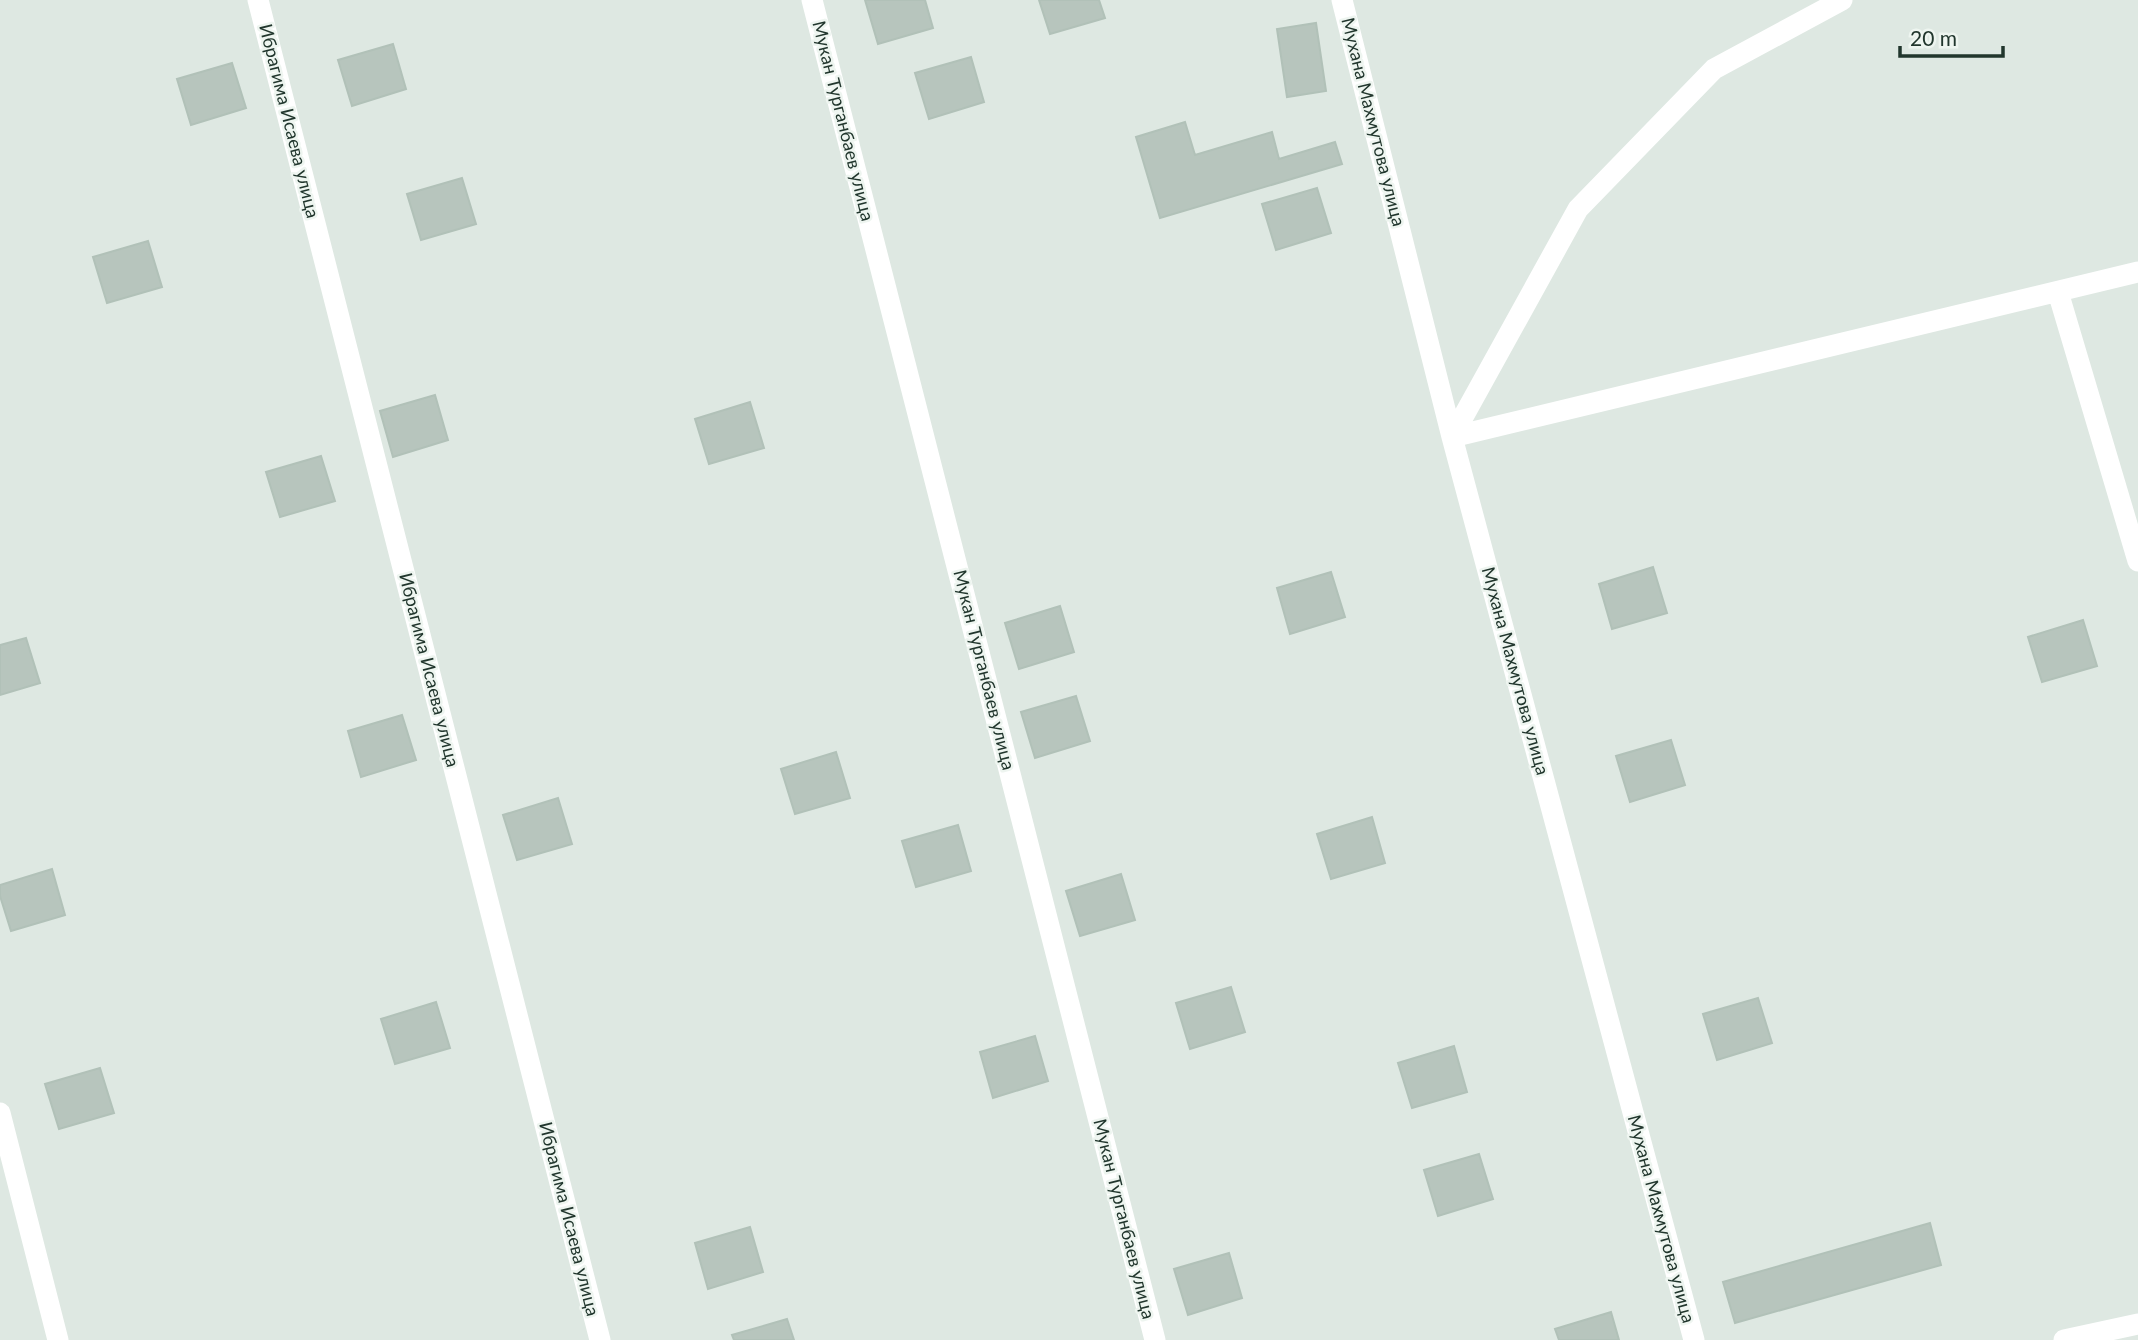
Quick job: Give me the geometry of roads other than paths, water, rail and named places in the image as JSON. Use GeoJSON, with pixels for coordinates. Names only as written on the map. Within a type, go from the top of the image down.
{"type":"FeatureCollection","features":[{"type":"Feature","properties":{"kind":"street","name":"Ибрагима Исаева улица"},"geometry":{"type":"LineString","coordinates":[[258,0],[600,1340]]}},
{"type":"Feature","properties":{"kind":"street","name":"Мукан Турганбаев улица"},"geometry":{"type":"LineString","coordinates":[[812,0],[1155,1340]]}},
{"type":"Feature","properties":{"kind":"street","name":"Мухана Махмутова улица"},"geometry":{"type":"LineString","coordinates":[[1342,0],[1452,437],[1694,1340]]}},
{"type":"Feature","properties":{"kind":"street"},"geometry":{"type":"LineString","coordinates":[[1452,437],[1578,209],[1714,69],[1842,0]]}},
{"type":"Feature","properties":{"kind":"street"},"geometry":{"type":"LineString","coordinates":[[1452,437],[2138,272]]}},
{"type":"Feature","properties":{"kind":"street"},"geometry":{"type":"LineString","coordinates":[[2058,292],[2138,561]]}},
{"type":"Feature","properties":{"kind":"street"},"geometry":{"type":"LineString","coordinates":[[0,1113],[58,1340]]}},
{"type":"Feature","properties":{"kind":"street"},"geometry":{"type":"LineString","coordinates":[[2064,1340],[2138,1324]]}}]}
